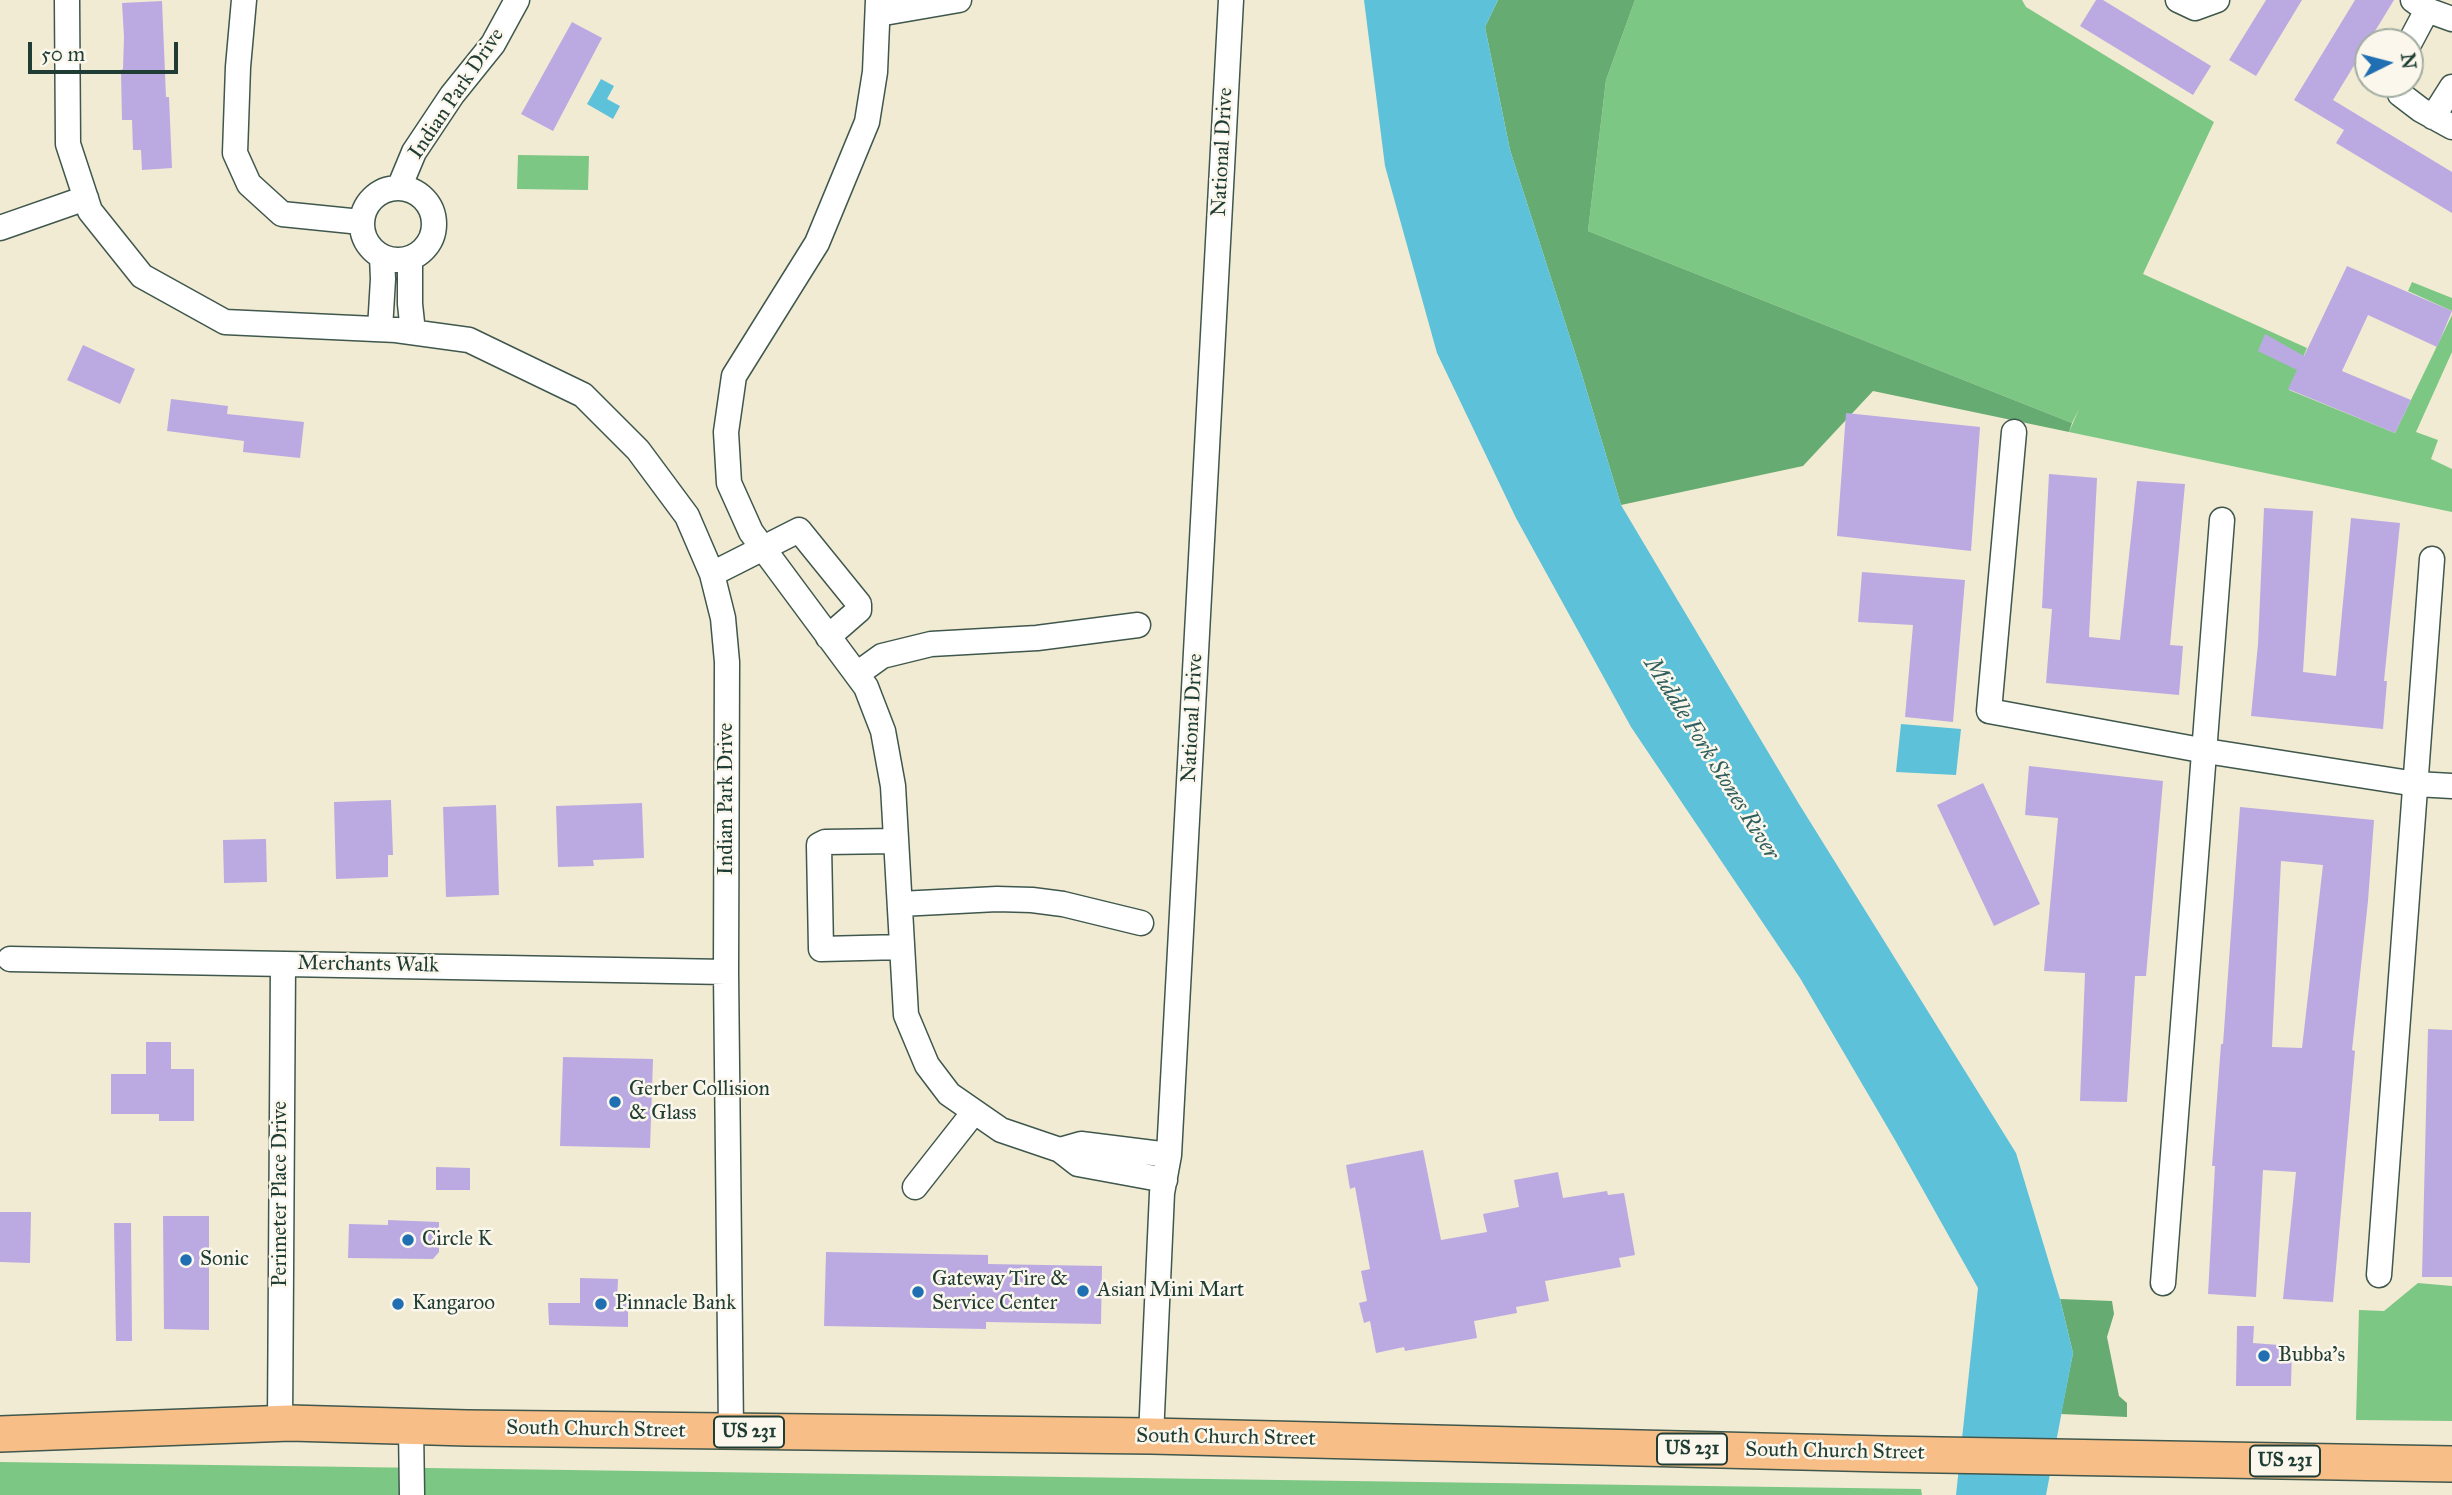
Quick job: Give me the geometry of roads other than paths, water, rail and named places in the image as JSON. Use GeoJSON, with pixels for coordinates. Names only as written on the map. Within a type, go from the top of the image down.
{"type":"FeatureCollection","features":[{"type":"Feature","properties":{"kind":"highway","name":"South Church Street"},"geometry":{"type":"LineString","coordinates":[[0,1434],[280,1423],[1151,1436],[1884,1454],[2452,1464]]}},
{"type":"Feature","properties":{"kind":"street","name":"Indian Park Drive"},"geometry":{"type":"LineString","coordinates":[[67,0],[68,144],[90,211],[142,276],[225,322],[380,329],[469,340],[583,395],[638,450],[687,516],[712,574],[723,618],[727,662],[726,972],[731,1431]]}},
{"type":"Feature","properties":{"kind":"street"},"geometry":{"type":"LineString","coordinates":[[244,0],[235,153],[249,184],[282,214],[361,222]]}},
{"type":"Feature","properties":{"kind":"street","name":"Indian Park Drive"},"geometry":{"type":"LineString","coordinates":[[399,188],[415,152],[452,95],[494,44],[517,0]]}},
{"type":"Feature","properties":{"kind":"street"},"geometry":{"type":"LineString","coordinates":[[960,0],[878,7],[875,72],[867,122],[817,243],[734,376],[726,432],[729,483],[751,532],[866,687],[883,731],[893,786],[906,1015],[927,1065],[949,1094],[1001,1130],[1060,1150],[1078,1164],[1165,1180]]}},
{"type":"Feature","properties":{"kind":"street","name":"National Drive"},"geometry":{"type":"LineString","coordinates":[[1151,1436],[1161,1206],[1169,1155],[1231,0]]}},
{"type":"Feature","properties":{"kind":"street"},"geometry":{"type":"LineString","coordinates":[[2178,0],[2195,8],[2217,0]]}},
{"type":"Feature","properties":{"kind":"street"},"geometry":{"type":"LineString","coordinates":[[2414,28],[2420,5],[2452,19]]}},
{"type":"Feature","properties":{"kind":"street"},"geometry":{"type":"LineString","coordinates":[[2406,98],[2443,122],[2452,87]]}},
{"type":"Feature","properties":{"kind":"street"},"geometry":{"type":"LineString","coordinates":[[399,188],[413,191],[424,200],[432,212],[434,226],[430,240],[422,251],[410,259],[396,261],[382,257],[366,243],[361,222],[373,197],[385,190],[399,188]]}},
{"type":"Feature","properties":{"kind":"street"},"geometry":{"type":"LineString","coordinates":[[0,228],[86,198]]}},
{"type":"Feature","properties":{"kind":"street"},"geometry":{"type":"LineString","coordinates":[[380,329],[382,257]]}},
{"type":"Feature","properties":{"kind":"street"},"geometry":{"type":"LineString","coordinates":[[410,259],[413,332]]}},
{"type":"Feature","properties":{"kind":"street"},"geometry":{"type":"LineString","coordinates":[[2014,432],[1989,711],[2206,751],[2416,784],[2452,786]]}},
{"type":"Feature","properties":{"kind":"street"},"geometry":{"type":"LineString","coordinates":[[2163,1283],[2222,520]]}},
{"type":"Feature","properties":{"kind":"street"},"geometry":{"type":"LineString","coordinates":[[712,574],[799,530],[859,604],[859,610],[828,637]]}},
{"type":"Feature","properties":{"kind":"street"},"geometry":{"type":"LineString","coordinates":[[2379,1275],[2432,559]]}},
{"type":"Feature","properties":{"kind":"street"},"geometry":{"type":"LineString","coordinates":[[856,674],[882,656],[930,644],[1037,638],[1138,625]]}},
{"type":"Feature","properties":{"kind":"street"},"geometry":{"type":"LineString","coordinates":[[896,841],[825,842],[819,845],[821,948],[902,947]]}},
{"type":"Feature","properties":{"kind":"street"},"geometry":{"type":"LineString","coordinates":[[900,904],[1032,901],[1063,904],[1141,923]]}},
{"type":"Feature","properties":{"kind":"street","name":"Merchants Walk"},"geometry":{"type":"LineString","coordinates":[[10,959],[726,972]]}},
{"type":"Feature","properties":{"kind":"street","name":"Perimeter Place Drive"},"geometry":{"type":"LineString","coordinates":[[280,1423],[283,964]]}},
{"type":"Feature","properties":{"kind":"street"},"geometry":{"type":"LineString","coordinates":[[915,1187],[974,1112]]}},
{"type":"Feature","properties":{"kind":"street"},"geometry":{"type":"LineString","coordinates":[[1060,1150],[1081,1144],[1169,1155]]}},
{"type":"Feature","properties":{"kind":"street"},"geometry":{"type":"LineString","coordinates":[[411,1427],[412,1495]]}},
{"type":"Feature","properties":{"kind":"water","name":"Middle Fork Stones River"},"geometry":{"type":"Polygon","coordinates":[[[1364,0],[1498,0],[1485,27],[1510,150],[1621,505],[1799,804],[2016,1153],[2060,1299],[2073,1353],[2046,1495],[1956,1495],[1978,1288],[1800,978],[1631,727],[1516,518],[1437,353],[1385,166],[1364,0]]]}},
{"type":"Feature","properties":{"kind":"water"},"geometry":{"type":"Polygon","coordinates":[[[601,79],[614,86],[607,99],[620,106],[613,119],[587,104],[601,79]]]}},
{"type":"Feature","properties":{"kind":"water"},"geometry":{"type":"Polygon","coordinates":[[[1901,724],[1961,729],[1956,775],[1896,772],[1901,724]]]}},
{"type":"Feature","properties":{"kind":"place","name":"Gerber Collision & Glass"},"geometry":{"type":"Point","coordinates":[615,1102]}},
{"type":"Feature","properties":{"kind":"place","name":"Circle K"},"geometry":{"type":"Point","coordinates":[408,1240]}},
{"type":"Feature","properties":{"kind":"place","name":"Sonic"},"geometry":{"type":"Point","coordinates":[186,1260]}},
{"type":"Feature","properties":{"kind":"place","name":"Asian Mini Mart"},"geometry":{"type":"Point","coordinates":[1083,1291]}},
{"type":"Feature","properties":{"kind":"place","name":"Gateway Tire & Service Center"},"geometry":{"type":"Point","coordinates":[918,1292]}},
{"type":"Feature","properties":{"kind":"place","name":"Kangaroo"},"geometry":{"type":"Point","coordinates":[398,1304]}},
{"type":"Feature","properties":{"kind":"place","name":"Pinnacle Bank"},"geometry":{"type":"Point","coordinates":[601,1304]}},
{"type":"Feature","properties":{"kind":"place","name":"Bubba's"},"geometry":{"type":"Point","coordinates":[2264,1356]}}]}
